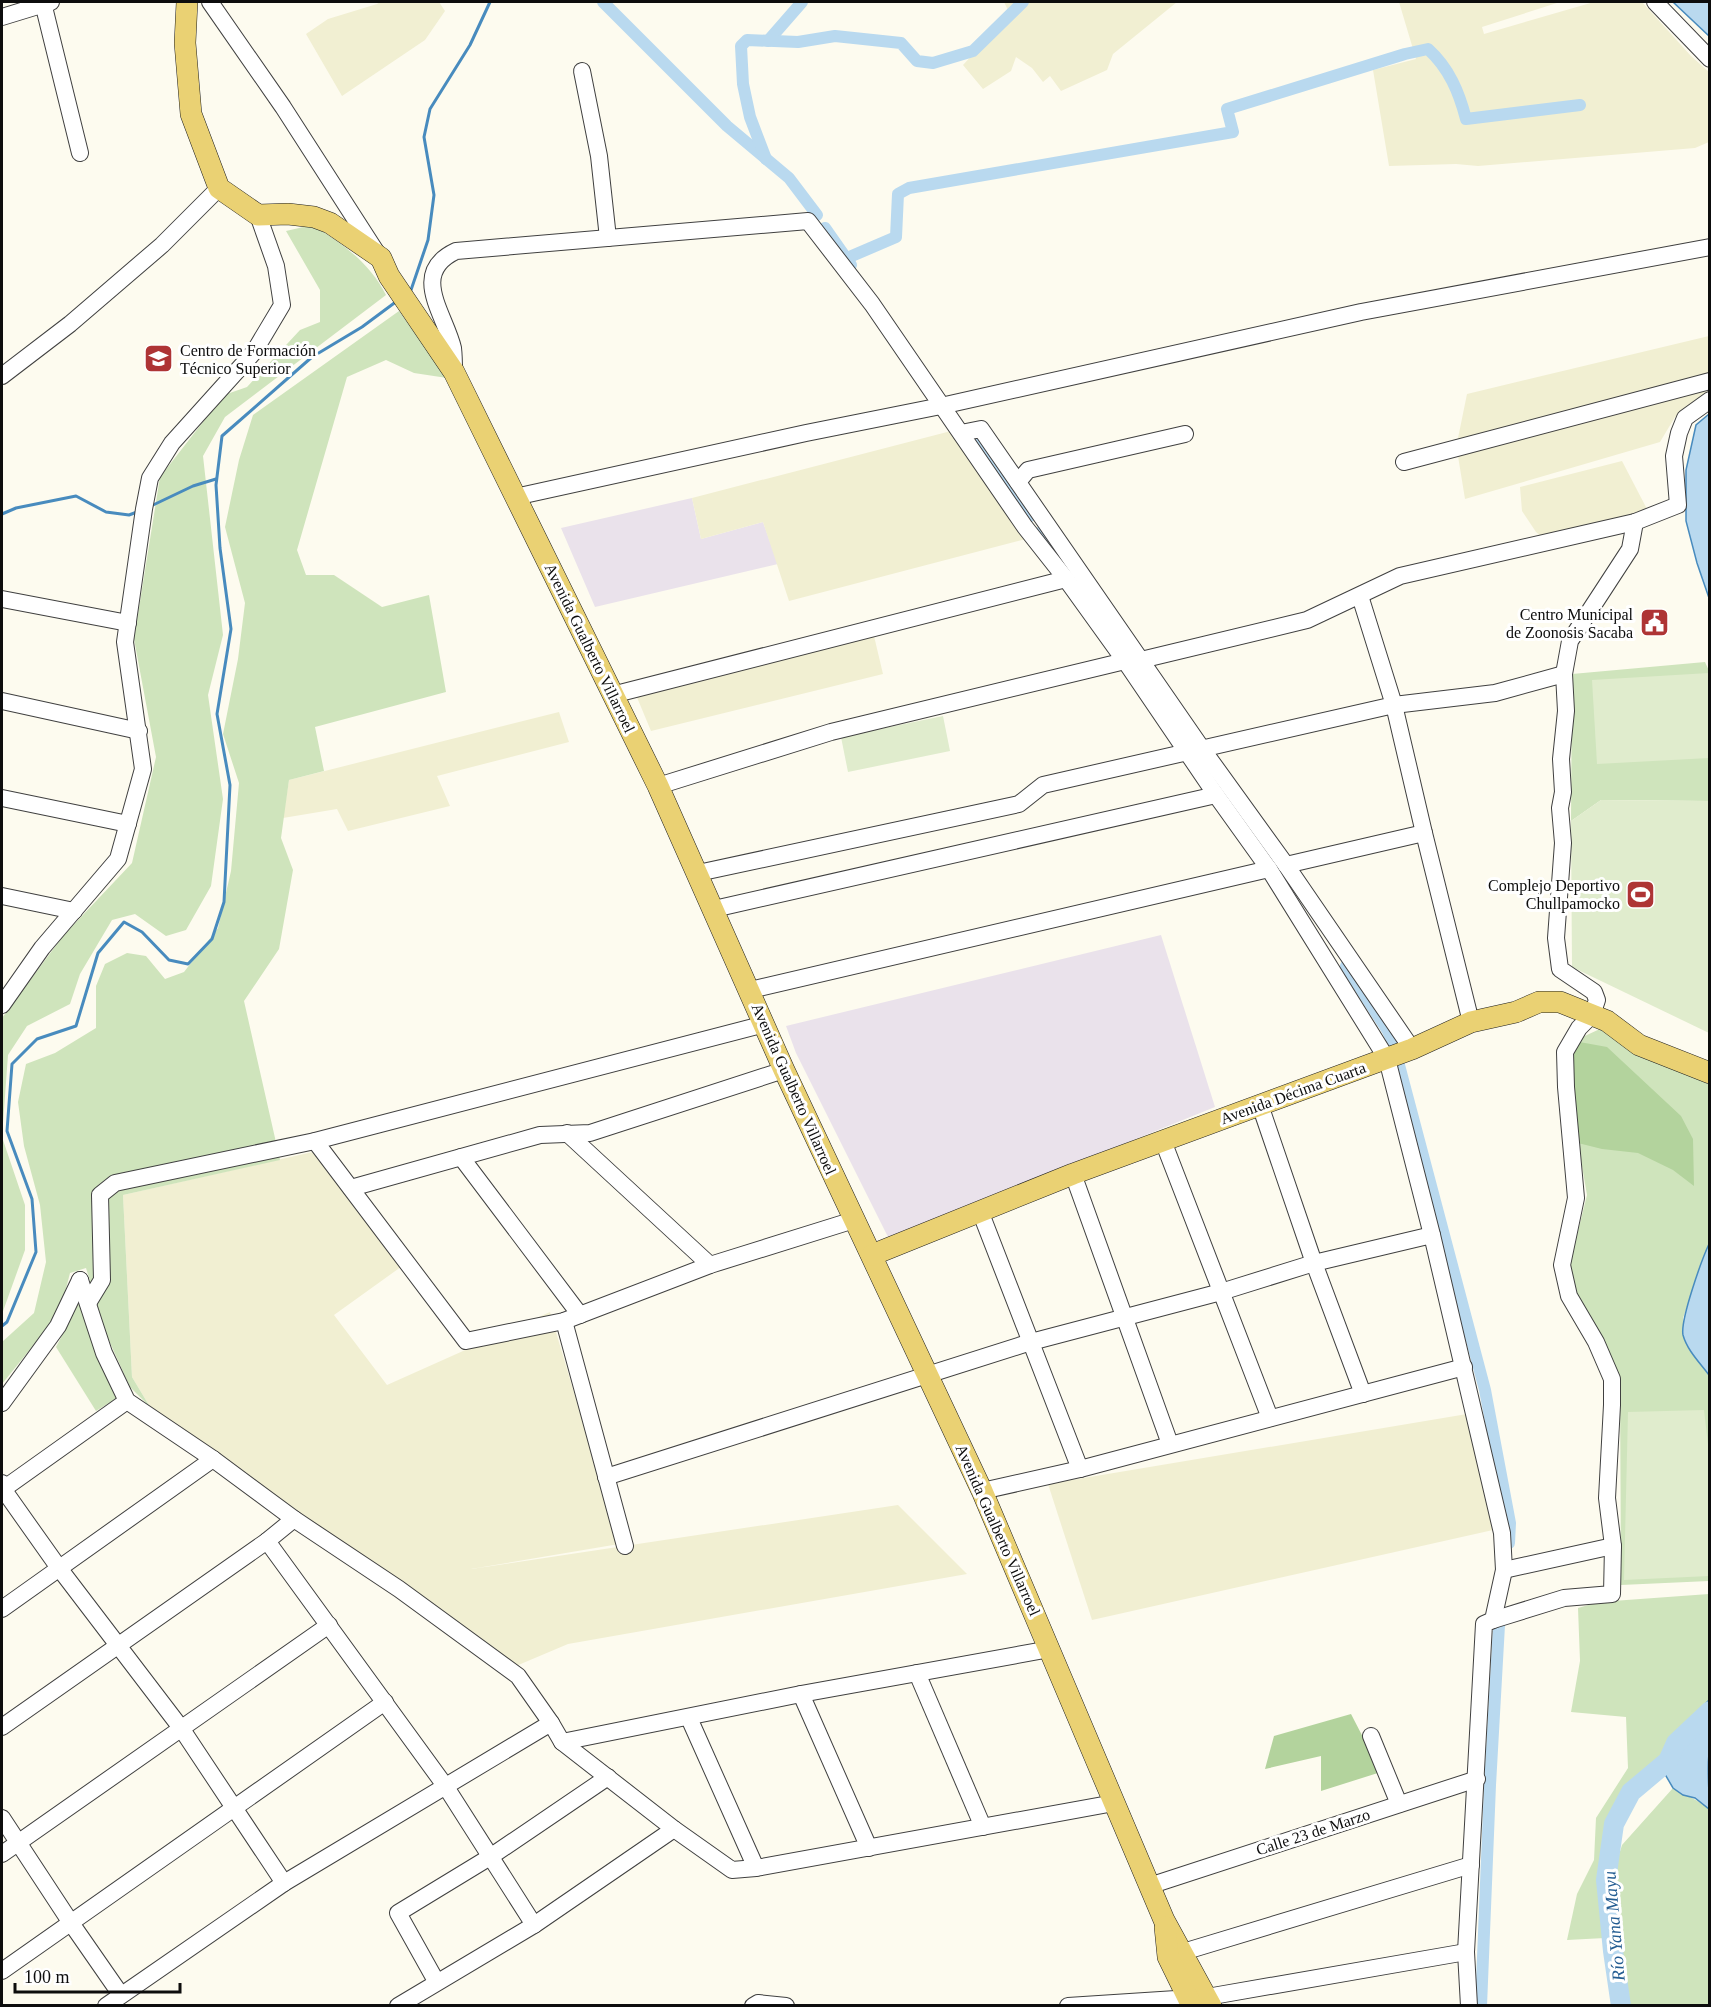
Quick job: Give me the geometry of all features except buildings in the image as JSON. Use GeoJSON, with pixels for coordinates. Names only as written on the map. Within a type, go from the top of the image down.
{"type":"FeatureCollection","features":[{"type":"Feature","properties":{"kind":"main road"},"geometry":{"type":"LineString","coordinates":[[187,2],[185,43],[191,114],[219,188],[258,215],[288,214],[314,217],[330,223],[385,267]]}},
{"type":"Feature","properties":{"kind":"main road","name":"Avenida Gualberto Villarroel"},"geometry":{"type":"LineString","coordinates":[[385,267],[454,372],[658,786],[784,1070],[982,1491],[1149,1886],[1164,1920],[1183,1952],[1199,2001]]}},
{"type":"Feature","properties":{"kind":"main road","name":"Avenida Décima Cuarta"},"geometry":{"type":"LineString","coordinates":[[872,1254],[1073,1174],[1387,1059],[1471,1022],[1516,1012],[1539,1002],[1560,1002],[1607,1021],[1639,1044],[1710,1073]]}},
{"type":"Feature","properties":{"kind":"main road","name":"Avenida Gualberto Villarroel"},"geometry":{"type":"LineString","coordinates":[[1164,1920],[1168,1957],[1199,2001]]}},
{"type":"Feature","properties":{"kind":"street"},"geometry":{"type":"LineString","coordinates":[[2,17],[47,2],[80,153]]}},
{"type":"Feature","properties":{"kind":"street"},"geometry":{"type":"LineString","coordinates":[[210,2],[283,107],[385,267]]}},
{"type":"Feature","properties":{"kind":"street"},"geometry":{"type":"LineString","coordinates":[[1655,2],[1710,59]]}},
{"type":"Feature","properties":{"kind":"street"},"geometry":{"type":"LineString","coordinates":[[582,71],[598,156],[608,238]]}},
{"type":"Feature","properties":{"kind":"street"},"geometry":{"type":"LineString","coordinates":[[2,376],[70,324],[162,245],[219,188]]}},
{"type":"Feature","properties":{"kind":"street"},"geometry":{"type":"LineString","coordinates":[[3,999],[42,948],[118,859],[143,769],[125,642],[150,478],[172,443],[254,352],[282,305],[276,266],[258,215]]}},
{"type":"Feature","properties":{"kind":"street"},"geometry":{"type":"LineString","coordinates":[[454,372],[453,349],[433,297],[432,276],[445,256],[456,251],[808,221],[872,304],[1025,527],[1133,660]]}},
{"type":"Feature","properties":{"kind":"street"},"geometry":{"type":"LineString","coordinates":[[515,497],[941,406],[1361,312],[1710,247]]}},
{"type":"Feature","properties":{"kind":"street"},"geometry":{"type":"LineString","coordinates":[[1404,462],[1710,381]]}},
{"type":"Feature","properties":{"kind":"street"},"geometry":{"type":"LineString","coordinates":[[658,786],[831,732],[1307,620],[1400,576],[1635,522],[1678,505],[1674,456],[1679,433],[1684,418],[1710,400]]}},
{"type":"Feature","properties":{"kind":"street"},"geometry":{"type":"LineString","coordinates":[[961,433],[981,429],[1195,752],[1286,865],[1406,1037],[1412,1049]]}},
{"type":"Feature","properties":{"kind":"street"},"geometry":{"type":"LineString","coordinates":[[1018,482],[1028,470],[1185,434]]}},
{"type":"Feature","properties":{"kind":"street"},"geometry":{"type":"LineString","coordinates":[[1469,2006],[1466,1952],[1484,1624],[1564,1598],[1612,1594],[1613,1546],[1607,1498],[1612,1379],[1596,1342],[1569,1296],[1562,1265],[1576,1198],[1565,1052],[1579,1028],[1592,1015],[1597,1000],[1594,992],[1560,969],[1556,938],[1563,843],[1560,808],[1563,792],[1561,759],[1566,711],[1564,674],[1570,641],[1630,549],[1635,522]]}},
{"type":"Feature","properties":{"kind":"street"},"geometry":{"type":"LineString","coordinates":[[612,695],[1066,579]]}},
{"type":"Feature","properties":{"kind":"street"},"geometry":{"type":"LineString","coordinates":[[1360,596],[1394,705],[1471,1022]]}},
{"type":"Feature","properties":{"kind":"street"},"geometry":{"type":"LineString","coordinates":[[2,599],[128,623]]}},
{"type":"Feature","properties":{"kind":"street"},"geometry":{"type":"LineString","coordinates":[[698,873],[1019,804],[1043,785],[1394,705],[1496,693],[1564,674]]}},
{"type":"Feature","properties":{"kind":"street"},"geometry":{"type":"LineString","coordinates":[[2,701],[139,731]]}},
{"type":"Feature","properties":{"kind":"street"},"geometry":{"type":"LineString","coordinates":[[1195,752],[1216,795],[1269,869],[1387,1059],[1432,1235],[1502,1533],[1504,1570],[1493,1620]]}},
{"type":"Feature","properties":{"kind":"street"},"geometry":{"type":"LineString","coordinates":[[714,909],[1216,795]]}},
{"type":"Feature","properties":{"kind":"street"},"geometry":{"type":"LineString","coordinates":[[2,798],[128,824]]}},
{"type":"Feature","properties":{"kind":"street"},"geometry":{"type":"LineString","coordinates":[[1286,865],[1424,833]]}},
{"type":"Feature","properties":{"kind":"street"},"geometry":{"type":"LineString","coordinates":[[750,990],[1269,869]]}},
{"type":"Feature","properties":{"kind":"street"},"geometry":{"type":"LineString","coordinates":[[2,896],[74,911]]}},
{"type":"Feature","properties":{"kind":"street"},"geometry":{"type":"LineString","coordinates":[[88,1303],[102,1280],[100,1195],[115,1183],[315,1141],[765,1024]]}},
{"type":"Feature","properties":{"kind":"street"},"geometry":{"type":"LineString","coordinates":[[351,1188],[540,1135],[590,1132],[784,1070]]}},
{"type":"Feature","properties":{"kind":"street"},"geometry":{"type":"LineString","coordinates":[[1260,1105],[1314,1263],[1363,1394]]}},
{"type":"Feature","properties":{"kind":"street"},"geometry":{"type":"LineString","coordinates":[[567,1133],[710,1265]]}},
{"type":"Feature","properties":{"kind":"street"},"geometry":{"type":"LineString","coordinates":[[315,1141],[466,1341],[572,1318],[710,1265],[854,1220]]}},
{"type":"Feature","properties":{"kind":"street"},"geometry":{"type":"LineString","coordinates":[[1163,1141],[1270,1418]]}},
{"type":"Feature","properties":{"kind":"street"},"geometry":{"type":"LineString","coordinates":[[461,1157],[572,1318],[606,1477],[625,1546]]}},
{"type":"Feature","properties":{"kind":"street"},"geometry":{"type":"LineString","coordinates":[[1073,1174],[1170,1444]]}},
{"type":"Feature","properties":{"kind":"street"},"geometry":{"type":"LineString","coordinates":[[980,1211],[1080,1469]]}},
{"type":"Feature","properties":{"kind":"street"},"geometry":{"type":"LineString","coordinates":[[606,1477],[1031,1342],[1221,1292],[1314,1263],[1432,1235]]}},
{"type":"Feature","properties":{"kind":"street"},"geometry":{"type":"LineString","coordinates":[[2,1403],[58,1326],[80,1280],[104,1353],[127,1401],[213,1459],[294,1519],[399,1589],[519,1676],[562,1742],[732,1870],[756,1868],[1114,1803]]}},
{"type":"Feature","properties":{"kind":"street"},"geometry":{"type":"LineString","coordinates":[[982,1491],[1080,1469],[1464,1367]]}},
{"type":"Feature","properties":{"kind":"street"},"geometry":{"type":"LineString","coordinates":[[127,1401],[2,1487],[59,1568],[181,1728],[284,1883]]}},
{"type":"Feature","properties":{"kind":"street"},"geometry":{"type":"LineString","coordinates":[[2,1609],[213,1459]]}},
{"type":"Feature","properties":{"kind":"street"},"geometry":{"type":"LineString","coordinates":[[2,1727],[267,1541],[294,1519]]}},
{"type":"Feature","properties":{"kind":"street"},"geometry":{"type":"LineString","coordinates":[[267,1541],[446,1787],[534,1925]]}},
{"type":"Feature","properties":{"kind":"street"},"geometry":{"type":"LineString","coordinates":[[1504,1570],[1613,1546]]}},
{"type":"Feature","properties":{"kind":"street"},"geometry":{"type":"LineString","coordinates":[[2,1854],[329,1625]]}},
{"type":"Feature","properties":{"kind":"street"},"geometry":{"type":"LineString","coordinates":[[562,1742],[801,1694],[1050,1649]]}},
{"type":"Feature","properties":{"kind":"street"},"geometry":{"type":"LineString","coordinates":[[917,1673],[983,1827]]}},
{"type":"Feature","properties":{"kind":"street"},"geometry":{"type":"LineString","coordinates":[[801,1694],[869,1848]]}},
{"type":"Feature","properties":{"kind":"street"},"geometry":{"type":"LineString","coordinates":[[2,1971],[385,1702]]}},
{"type":"Feature","properties":{"kind":"street"},"geometry":{"type":"LineString","coordinates":[[689,1718],[756,1868]]}},
{"type":"Feature","properties":{"kind":"street"},"geometry":{"type":"LineString","coordinates":[[105,2006],[284,1883],[551,1723]]}},
{"type":"Feature","properties":{"kind":"street"},"geometry":{"type":"LineString","coordinates":[[1371,1736],[1399,1804]]}},
{"type":"Feature","properties":{"kind":"street"},"geometry":{"type":"LineString","coordinates":[[436,1981],[398,1913],[490,1857],[608,1777]]}},
{"type":"Feature","properties":{"kind":"street","name":"Calle 23 de Marzo"},"geometry":{"type":"LineString","coordinates":[[1149,1886],[1477,1779]]}},
{"type":"Feature","properties":{"kind":"street"},"geometry":{"type":"LineString","coordinates":[[2,1818],[121,1995]]}},
{"type":"Feature","properties":{"kind":"street"},"geometry":{"type":"LineString","coordinates":[[398,2006],[436,1981],[534,1925],[674,1828]]}},
{"type":"Feature","properties":{"kind":"street"},"geometry":{"type":"LineString","coordinates":[[1183,1952],[1471,1864]]}},
{"type":"Feature","properties":{"kind":"street"},"geometry":{"type":"LineString","coordinates":[[1068,2006],[1199,2001],[1466,1952]]}},
{"type":"Feature","properties":{"kind":"street"},"geometry":{"type":"LineString","coordinates":[[753,2006],[758,2003],[786,2006]]}},
{"type":"Feature","properties":{"kind":"shaded area"},"geometry":{"type":"Polygon","coordinates":[[[380,2],[439,2],[445,11],[425,40],[342,96],[306,34],[328,19],[380,2]]]}},
{"type":"Feature","properties":{"kind":"shaded area"},"geometry":{"type":"Polygon","coordinates":[[[1004,2],[1177,2],[1113,54],[1107,70],[1061,91],[1050,76],[1043,82],[1032,68],[1016,57],[1011,71],[983,89],[963,65],[1010,14],[1004,2]]]}},
{"type":"Feature","properties":{"kind":"shaded area"},"geometry":{"type":"Polygon","coordinates":[[[1399,2],[1560,2],[1482,27],[1484,34],[1594,2],[1642,2],[1691,56],[1709,72],[1709,142],[1695,148],[1478,166],[1456,164],[1389,166],[1373,70],[1416,59],[1399,2]]]}},
{"type":"Feature","properties":{"kind":"shaded area"},"geometry":{"type":"Polygon","coordinates":[[[1709,336],[1709,380],[1457,443],[1467,394],[1709,336]]]}},
{"type":"Feature","properties":{"kind":"shaded area"},"geometry":{"type":"Polygon","coordinates":[[[1709,387],[1709,390],[1675,417],[1660,442],[1465,499],[1457,450],[1709,387]]]}},
{"type":"Feature","properties":{"kind":"shaded area"},"geometry":{"type":"Polygon","coordinates":[[[951,431],[1026,539],[789,601],[763,522],[701,539],[692,498],[951,431]]]}},
{"type":"Feature","properties":{"kind":"shaded area"},"geometry":{"type":"Polygon","coordinates":[[[1622,461],[1648,511],[1542,537],[1522,511],[1520,487],[1622,461]]]}},
{"type":"Feature","properties":{"kind":"shaded area"},"geometry":{"type":"Polygon","coordinates":[[[692,498],[701,539],[763,522],[778,564],[595,607],[561,528],[692,498]]]}},
{"type":"Feature","properties":{"kind":"shaded area"},"geometry":{"type":"Polygon","coordinates":[[[874,636],[883,674],[651,731],[636,695],[874,636]]]}},
{"type":"Feature","properties":{"kind":"shaded area"},"geometry":{"type":"Polygon","coordinates":[[[559,712],[569,742],[437,776],[450,806],[348,831],[337,809],[283,818],[289,780],[559,712]]]}},
{"type":"Feature","properties":{"kind":"shaded area"},"geometry":{"type":"Polygon","coordinates":[[[1161,935],[1215,1107],[889,1239],[796,1053],[786,1026],[1161,935]]]}},
{"type":"Feature","properties":{"kind":"shaded area"},"geometry":{"type":"Polygon","coordinates":[[[326,1149],[405,1264],[334,1315],[387,1385],[550,1312],[619,1544],[471,1569],[898,1505],[967,1574],[568,1644],[516,1666],[150,1407],[132,1377],[123,1195],[326,1149]]]}},
{"type":"Feature","properties":{"kind":"shaded area"},"geometry":{"type":"Polygon","coordinates":[[[1467,1414],[1493,1530],[1092,1620],[1048,1484],[1467,1414]]]}},
{"type":"Feature","properties":{"kind":"green space"},"geometry":{"type":"Polygon","coordinates":[[[312,225],[354,255],[372,273],[386,295],[225,417],[203,456],[223,635],[208,695],[223,799],[211,886],[186,930],[166,936],[135,914],[112,920],[80,974],[70,1004],[27,1026],[8,1055],[2,1137],[2,1018],[63,936],[132,863],[156,757],[134,639],[160,477],[224,395],[247,387],[300,330],[320,322],[320,290],[286,231],[312,225]]]}},
{"type":"Feature","properties":{"kind":"green space"},"geometry":{"type":"Polygon","coordinates":[[[399,311],[447,378],[414,373],[386,360],[347,377],[297,550],[306,575],[334,575],[382,607],[429,595],[446,692],[315,727],[324,771],[289,780],[281,838],[293,870],[279,949],[244,1001],[280,1160],[123,1195],[132,1377],[150,1407],[130,1387],[106,1334],[86,1268],[70,1273],[62,1304],[40,1337],[2,1384],[2,1342],[34,1313],[46,1262],[40,1205],[24,1146],[18,1102],[26,1064],[55,1053],[96,1028],[96,986],[105,964],[127,953],[146,956],[165,979],[184,972],[218,928],[231,871],[239,783],[223,734],[238,659],[245,603],[225,527],[239,460],[253,415],[399,311]]]}},
{"type":"Feature","properties":{"kind":"green space"},"geometry":{"type":"Polygon","coordinates":[[[1705,662],[1710,673],[1709,801],[1601,800],[1571,821],[1572,674],[1705,662]]]}},
{"type":"Feature","properties":{"kind":"green space"},"geometry":{"type":"Polygon","coordinates":[[[1709,673],[1709,758],[1597,764],[1592,680],[1709,673]]]}},
{"type":"Feature","properties":{"kind":"green space"},"geometry":{"type":"Polygon","coordinates":[[[943,716],[950,751],[848,772],[841,737],[943,716]]]}},
{"type":"Feature","properties":{"kind":"green space","name":"Complejo Deportivo Chullpamocko"},"geometry":{"type":"Polygon","coordinates":[[[1601,800],[1709,801],[1709,1033],[1572,967],[1571,821],[1601,800]]]}},
{"type":"Feature","properties":{"kind":"green space"},"geometry":{"type":"Polygon","coordinates":[[[1602,1028],[1635,1050],[1709,1084],[1709,1244],[1683,1318],[1689,1348],[1709,1375],[1709,1581],[1621,1585],[1620,1383],[1581,1310],[1570,1263],[1587,1195],[1578,1143],[1574,1041],[1602,1028]]]}},
{"type":"Feature","properties":{"kind":"green space"},"geometry":{"type":"Polygon","coordinates":[[[1574,1041],[1607,1047],[1681,1116],[1693,1139],[1694,1186],[1673,1170],[1638,1153],[1602,1149],[1578,1143],[1573,1097],[1574,1041]]]}},
{"type":"Feature","properties":{"kind":"green space"},"geometry":{"type":"Polygon","coordinates":[[[2,1137],[25,1205],[25,1250],[2,1314],[2,1137]]]}},
{"type":"Feature","properties":{"kind":"green space"},"geometry":{"type":"Polygon","coordinates":[[[79,1303],[117,1398],[96,1411],[56,1347],[79,1303]]]}},
{"type":"Feature","properties":{"kind":"green space"},"geometry":{"type":"Polygon","coordinates":[[[1704,1410],[1710,1461],[1709,1576],[1624,1580],[1628,1412],[1704,1410]]]}},
{"type":"Feature","properties":{"kind":"green space"},"geometry":{"type":"Polygon","coordinates":[[[1709,1594],[1709,1700],[1673,1737],[1665,1757],[1629,1784],[1608,1821],[1599,1874],[1605,1938],[1567,1940],[1577,1894],[1594,1860],[1596,1818],[1628,1768],[1626,1717],[1571,1712],[1580,1661],[1578,1608],[1599,1602],[1709,1594]]]}},
{"type":"Feature","properties":{"kind":"green space"},"geometry":{"type":"Polygon","coordinates":[[[1351,1714],[1381,1772],[1321,1791],[1321,1756],[1265,1769],[1274,1736],[1351,1714]]]}},
{"type":"Feature","properties":{"kind":"green space"},"geometry":{"type":"Polygon","coordinates":[[[1673,1788],[1709,1809],[1709,2005],[1626,2005],[1618,1961],[1612,1878],[1622,1845],[1673,1788]]]}},
{"type":"Feature","properties":{"kind":"water"},"geometry":{"type":"Polygon","coordinates":[[[1673,2],[1709,2],[1709,36],[1673,2]]]}},
{"type":"Feature","properties":{"kind":"water"},"geometry":{"type":"Polygon","coordinates":[[[1709,414],[1709,598],[1686,521],[1686,470],[1696,425],[1709,414]]]}},
{"type":"Feature","properties":{"kind":"water"},"geometry":{"type":"Polygon","coordinates":[[[1709,1244],[1709,1375],[1687,1346],[1683,1327],[1692,1290],[1709,1244]]]}},
{"type":"Feature","properties":{"kind":"water"},"geometry":{"type":"Polygon","coordinates":[[[1709,1700],[1709,1809],[1695,1798],[1683,1795],[1673,1788],[1666,1776],[1665,1757],[1673,1737],[1709,1700]]]}},
{"type":"Feature","properties":{"kind":"waterway"},"geometry":{"type":"LineString","coordinates":[[409,291],[428,240],[434,195],[424,137],[430,109],[470,45],[490,2]]}},
{"type":"Feature","properties":{"kind":"waterway"},"geometry":{"type":"LineString","coordinates":[[603,2],[727,126],[789,178],[817,215]]}},
{"type":"Feature","properties":{"kind":"waterway"},"geometry":{"type":"LineString","coordinates":[[768,41],[802,2]]}},
{"type":"Feature","properties":{"kind":"waterway"},"geometry":{"type":"LineString","coordinates":[[766,159],[750,117],[743,84],[741,46],[747,40],[798,42],[835,36],[901,43],[917,61],[933,63],[973,51],[1023,2]]}},
{"type":"Feature","properties":{"kind":"waterway"},"geometry":{"type":"LineString","coordinates":[[847,258],[896,237],[898,194],[909,188],[1233,132],[1227,109],[1428,49],[1442,64],[1452,81],[1466,119],[1580,105]]}},
{"type":"Feature","properties":{"kind":"waterway"},"geometry":{"type":"LineString","coordinates":[[825,228],[851,265]]}},
{"type":"Feature","properties":{"kind":"waterway"},"geometry":{"type":"LineString","coordinates":[[2,1326],[7,1322],[36,1252],[32,1199],[7,1131],[12,1064],[37,1039],[76,1026],[98,953],[124,922],[142,932],[169,960],[188,964],[212,939],[224,902],[230,785],[217,714],[231,629],[220,548],[216,485],[222,436],[312,357],[362,327],[397,301]]}},
{"type":"Feature","properties":{"kind":"waterway"},"geometry":{"type":"LineString","coordinates":[[976,440],[1030,516]]}},
{"type":"Feature","properties":{"kind":"waterway"},"geometry":{"type":"LineString","coordinates":[[151,506],[193,486],[216,479]]}},
{"type":"Feature","properties":{"kind":"waterway"},"geometry":{"type":"LineString","coordinates":[[2,514],[16,508],[76,496],[106,512],[129,515],[137,512]]}},
{"type":"Feature","properties":{"kind":"waterway"},"geometry":{"type":"LineString","coordinates":[[1041,532],[1070,571]]}},
{"type":"Feature","properties":{"kind":"waterway"},"geometry":{"type":"LineString","coordinates":[[1346,966],[1388,1031],[1394,1047]]}},
{"type":"Feature","properties":{"kind":"waterway"},"geometry":{"type":"LineString","coordinates":[[1399,1065],[1485,1390],[1510,1523],[1509,1543]]}},
{"type":"Feature","properties":{"kind":"waterway"},"geometry":{"type":"LineString","coordinates":[[1481,2006],[1499,1625]]}},
{"type":"Feature","properties":{"kind":"waterway","name":"Río Yana Mayu"},"geometry":{"type":"LineString","coordinates":[[1621,2006],[1606,1880],[1614,1824],[1631,1792],[1668,1761],[1676,1743],[1710,1711]]}},
{"type":"Feature","properties":{"kind":"place","name":"Centro de Formación Técnico Superior"},"geometry":{"type":"Point","coordinates":[159,359]}},
{"type":"Feature","properties":{"kind":"place","name":"Centro Municipal de Zoonosis Sacaba"},"geometry":{"type":"Point","coordinates":[1654,623]}},
{"type":"Feature","properties":{"kind":"place","name":"Complejo Deportivo Chullpamocko"},"geometry":{"type":"Point","coordinates":[1641,894]}}]}
